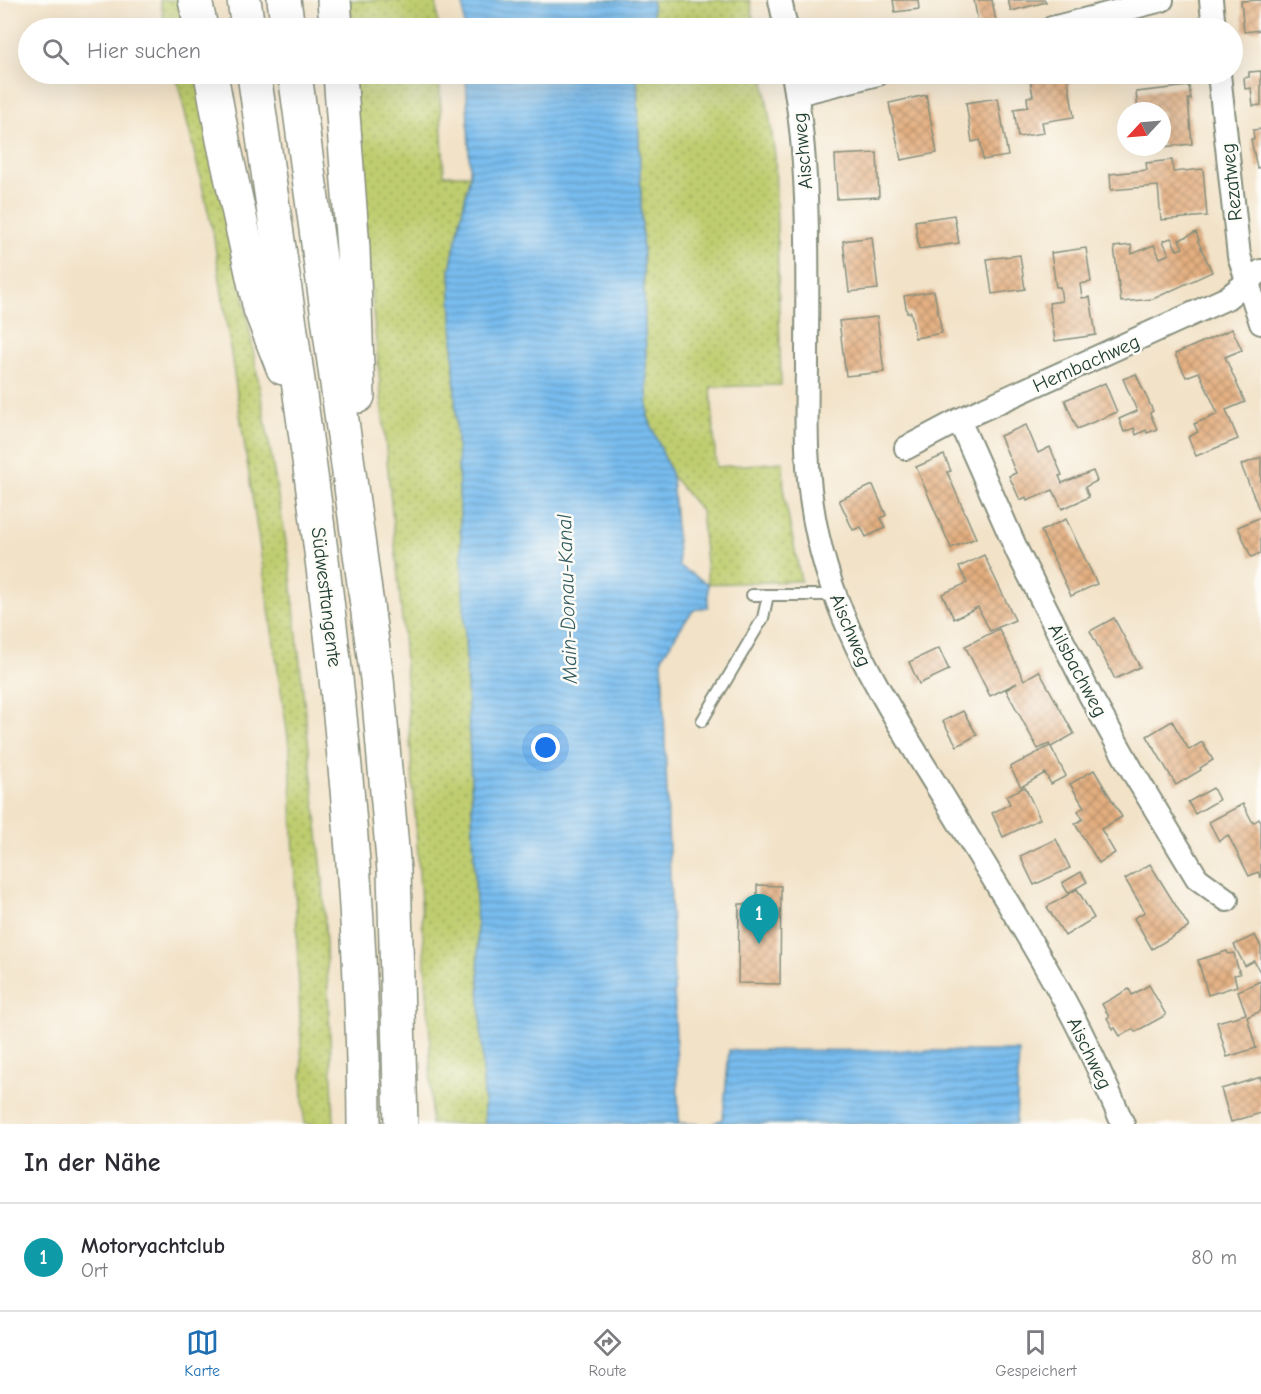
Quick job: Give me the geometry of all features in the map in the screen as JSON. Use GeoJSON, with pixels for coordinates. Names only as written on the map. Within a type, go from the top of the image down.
{"type":"FeatureCollection","features":[{"type":"Feature","properties":{"kind":"highway"},"geometry":{"type":"LineString","coordinates":[[195,0],[199,18]]}},
{"type":"Feature","properties":{"kind":"highway"},"geometry":{"type":"LineString","coordinates":[[244,0],[247,18]]}},
{"type":"Feature","properties":{"kind":"highway"},"geometry":{"type":"LineString","coordinates":[[284,0],[287,18]]}},
{"type":"Feature","properties":{"kind":"highway"},"geometry":{"type":"LineString","coordinates":[[334,0],[335,18]]}},
{"type":"Feature","properties":{"kind":"highway"},"geometry":{"type":"LineString","coordinates":[[212,84],[260,309],[304,423]]}},
{"type":"Feature","properties":{"kind":"highway","name":"Südwesttangente"},"geometry":{"type":"LineString","coordinates":[[255,84],[339,688],[351,836],[364,1124]]}},
{"type":"Feature","properties":{"kind":"highway","name":"Südwesttangente"},"geometry":{"type":"LineString","coordinates":[[296,84],[377,679],[394,871],[401,1124]]}},
{"type":"Feature","properties":{"kind":"highway"},"geometry":{"type":"LineString","coordinates":[[341,84],[353,249],[364,572]]}},
{"type":"Feature","properties":{"kind":"street"},"geometry":{"type":"LineString","coordinates":[[780,0],[784,18]]}},
{"type":"Feature","properties":{"kind":"street"},"geometry":{"type":"LineString","coordinates":[[1091,18],[1162,0]]}},
{"type":"Feature","properties":{"kind":"street"},"geometry":{"type":"LineString","coordinates":[[1211,0],[1213,18]]}},
{"type":"Feature","properties":{"kind":"street","name":"Aischweg"},"geometry":{"type":"LineString","coordinates":[[795,84],[802,125],[807,212],[806,435],[818,537],[835,595],[862,660],[1050,975],[1089,1048],[1123,1124]]}},
{"type":"Feature","properties":{"kind":"street","name":"Rezatweg"},"geometry":{"type":"LineString","coordinates":[[1220,84],[1239,256],[1254,278],[1261,323]]}},
{"type":"Feature","properties":{"kind":"street","name":"Hembachweg"},"geometry":{"type":"LineString","coordinates":[[906,448],[959,420],[1227,298],[1254,278]]}},
{"type":"Feature","properties":{"kind":"street","name":"Ailsbachweg"},"geometry":{"type":"LineString","coordinates":[[959,420],[1018,553],[1091,698],[1197,878],[1227,900]]}},
{"type":"Feature","properties":{"kind":"lane"},"geometry":{"type":"LineString","coordinates":[[752,595],[835,595]]}},
{"type":"Feature","properties":{"kind":"lane"},"geometry":{"type":"LineString","coordinates":[[702,721],[764,618],[768,595]]}},
{"type":"Feature","properties":{"kind":"green space"},"geometry":{"type":"Polygon","coordinates":[[[160,0],[188,0],[192,18],[164,18],[160,0]]]}},
{"type":"Feature","properties":{"kind":"green space"},"geometry":{"type":"Polygon","coordinates":[[[349,0],[436,0],[437,18],[350,18],[349,0]]]}},
{"type":"Feature","properties":{"kind":"green space"},"geometry":{"type":"Polygon","coordinates":[[[652,0],[750,0],[753,18],[653,18],[652,0]]]}},
{"type":"Feature","properties":{"kind":"green space"},"geometry":{"type":"Polygon","coordinates":[[[178,84],[204,84],[238,262],[289,560],[323,881],[334,1124],[304,1124],[290,751],[213,232],[178,84]]]}},
{"type":"Feature","properties":{"kind":"green space"},"geometry":{"type":"Polygon","coordinates":[[[354,84],[439,84],[444,175],[470,175],[450,269],[485,1124],[431,1124],[430,1037],[402,620],[354,84]]]}},
{"type":"Feature","properties":{"kind":"green space"},"geometry":{"type":"Polygon","coordinates":[[[637,84],[764,84],[775,155],[781,385],[711,387],[716,467],[783,462],[784,495],[801,581],[708,584],[701,511],[672,476],[648,417],[637,84]]]}},
{"type":"Feature","properties":{"kind":"water"},"geometry":{"type":"Polygon","coordinates":[[[463,0],[652,0],[653,18],[464,18],[463,0]]]}},
{"type":"Feature","properties":{"kind":"water","name":"Main-Donau-Kanal"},"geometry":{"type":"Polygon","coordinates":[[[466,84],[637,84],[648,417],[672,476],[679,566],[708,584],[708,607],[694,610],[662,657],[679,1123],[699,1124],[485,1124],[450,269],[470,175],[466,84]]]}},
{"type":"Feature","properties":{"kind":"water"},"geometry":{"type":"Polygon","coordinates":[[[729,1050],[1019,1051],[1016,1124],[713,1124],[723,1118],[729,1050]]]}},
{"type":"Feature","properties":{"kind":"building"},"geometry":{"type":"Polygon","coordinates":[[[893,0],[918,0],[919,9],[895,12],[893,0]]]}},
{"type":"Feature","properties":{"kind":"building"},"geometry":{"type":"Polygon","coordinates":[[[974,0],[992,0],[995,18],[977,18],[974,0]]]}},
{"type":"Feature","properties":{"kind":"building"},"geometry":{"type":"Polygon","coordinates":[[[1008,0],[1045,0],[1046,2],[1011,11],[1008,0]]]}},
{"type":"Feature","properties":{"kind":"building"},"geometry":{"type":"Polygon","coordinates":[[[1261,0],[1261,30],[1244,32],[1241,1],[1261,0]]]}},
{"type":"Feature","properties":{"kind":"building"},"geometry":{"type":"Polygon","coordinates":[[[1261,71],[1261,105],[1253,106],[1251,88],[1245,89],[1244,78],[1249,77],[1249,72],[1261,71]]]}},
{"type":"Feature","properties":{"kind":"building"},"geometry":{"type":"Polygon","coordinates":[[[1031,84],[1069,84],[1074,117],[1042,122],[1044,133],[1018,137],[1014,109],[1028,107],[1027,97],[1033,96],[1031,84]]]}},
{"type":"Feature","properties":{"kind":"building"},"geometry":{"type":"Polygon","coordinates":[[[1189,86],[1192,144],[1171,146],[1171,102],[1137,102],[1136,92],[1189,86]]]}},
{"type":"Feature","properties":{"kind":"building"},"geometry":{"type":"Polygon","coordinates":[[[926,95],[937,153],[901,160],[889,103],[926,95]]]}},
{"type":"Feature","properties":{"kind":"building"},"geometry":{"type":"Polygon","coordinates":[[[998,98],[1008,156],[983,160],[980,140],[972,142],[966,103],[998,98]]]}},
{"type":"Feature","properties":{"kind":"building"},"geometry":{"type":"Polygon","coordinates":[[[1261,129],[1261,167],[1257,168],[1251,139],[1254,139],[1253,130],[1261,129]]]}},
{"type":"Feature","properties":{"kind":"building"},"geometry":{"type":"Polygon","coordinates":[[[877,153],[879,197],[837,199],[835,155],[877,153]]]}},
{"type":"Feature","properties":{"kind":"building"},"geometry":{"type":"Polygon","coordinates":[[[1172,160],[1173,172],[1203,169],[1207,216],[1161,220],[1158,186],[1111,190],[1110,174],[1147,170],[1146,163],[1172,160]]]}},
{"type":"Feature","properties":{"kind":"building"},"geometry":{"type":"Polygon","coordinates":[[[954,215],[959,243],[919,249],[915,221],[954,215]]]}},
{"type":"Feature","properties":{"kind":"building"},"geometry":{"type":"Polygon","coordinates":[[[1196,232],[1212,272],[1153,299],[1121,302],[1114,247],[1131,245],[1132,254],[1154,245],[1160,258],[1169,254],[1163,241],[1171,238],[1177,250],[1183,248],[1179,240],[1196,232]]]}},
{"type":"Feature","properties":{"kind":"building"},"geometry":{"type":"Polygon","coordinates":[[[872,237],[878,289],[849,292],[843,241],[872,237]]]}},
{"type":"Feature","properties":{"kind":"building"},"geometry":{"type":"Polygon","coordinates":[[[1086,248],[1091,282],[1080,284],[1082,298],[1090,297],[1096,335],[1055,341],[1049,303],[1062,301],[1060,287],[1056,287],[1051,253],[1086,248]]]}},
{"type":"Feature","properties":{"kind":"building"},"geometry":{"type":"Polygon","coordinates":[[[1020,255],[1025,289],[992,294],[987,259],[1020,255]]]}},
{"type":"Feature","properties":{"kind":"building"},"geometry":{"type":"Polygon","coordinates":[[[934,291],[942,333],[915,338],[911,312],[907,313],[904,296],[934,291]]]}},
{"type":"Feature","properties":{"kind":"building"},"geometry":{"type":"Polygon","coordinates":[[[877,317],[884,372],[846,376],[839,321],[877,317]]]}},
{"type":"Feature","properties":{"kind":"building"},"geometry":{"type":"Polygon","coordinates":[[[1232,329],[1242,350],[1225,357],[1245,402],[1226,410],[1238,439],[1196,456],[1188,437],[1198,432],[1194,424],[1218,414],[1199,372],[1186,377],[1175,354],[1232,329]]]}},
{"type":"Feature","properties":{"kind":"building"},"geometry":{"type":"Polygon","coordinates":[[[1136,374],[1153,411],[1150,413],[1157,429],[1147,433],[1146,430],[1136,435],[1134,428],[1124,432],[1119,419],[1137,411],[1123,379],[1136,374]]]}},
{"type":"Feature","properties":{"kind":"building"},"geometry":{"type":"Polygon","coordinates":[[[1105,383],[1117,412],[1077,429],[1065,400],[1105,383]]]}},
{"type":"Feature","properties":{"kind":"building"},"geometry":{"type":"Polygon","coordinates":[[[1026,425],[1038,453],[1050,447],[1062,475],[1059,476],[1062,483],[1093,471],[1097,481],[1085,487],[1089,497],[1062,509],[1053,490],[1027,501],[1026,497],[1020,500],[1009,476],[1016,473],[1000,436],[1026,425]]]}},
{"type":"Feature","properties":{"kind":"building"},"geometry":{"type":"Polygon","coordinates":[[[944,455],[951,471],[947,472],[976,538],[951,548],[916,467],[944,455]]]}},
{"type":"Feature","properties":{"kind":"building"},"geometry":{"type":"Polygon","coordinates":[[[1261,457],[1261,514],[1241,465],[1261,457]]]}},
{"type":"Feature","properties":{"kind":"building"},"geometry":{"type":"Polygon","coordinates":[[[873,485],[886,515],[881,518],[885,528],[866,537],[861,527],[853,530],[839,500],[873,485]]]}},
{"type":"Feature","properties":{"kind":"building"},"geometry":{"type":"Polygon","coordinates":[[[1261,517],[1261,553],[1251,557],[1238,527],[1261,517]]]}},
{"type":"Feature","properties":{"kind":"building"},"geometry":{"type":"Polygon","coordinates":[[[1066,519],[1097,584],[1071,596],[1041,531],[1066,519]]]}},
{"type":"Feature","properties":{"kind":"building"},"geometry":{"type":"Polygon","coordinates":[[[984,555],[1015,620],[990,631],[978,607],[954,619],[942,594],[967,583],[959,567],[984,555]]]}},
{"type":"Feature","properties":{"kind":"building"},"geometry":{"type":"Polygon","coordinates":[[[1114,618],[1140,667],[1115,679],[1090,631],[1114,618]]]}},
{"type":"Feature","properties":{"kind":"building"},"geometry":{"type":"Polygon","coordinates":[[[999,629],[1024,680],[1039,671],[1074,734],[1051,747],[1066,776],[1051,784],[1045,773],[1021,787],[1010,767],[1050,746],[1049,744],[1038,749],[1006,690],[1017,683],[990,696],[965,646],[999,629]]]}},
{"type":"Feature","properties":{"kind":"building"},"geometry":{"type":"Polygon","coordinates":[[[939,648],[949,670],[919,684],[909,662],[939,648]]]}},
{"type":"Feature","properties":{"kind":"building"},"geometry":{"type":"Polygon","coordinates":[[[963,711],[977,735],[957,746],[943,721],[963,711]]]}},
{"type":"Feature","properties":{"kind":"building"},"geometry":{"type":"Polygon","coordinates":[[[1172,721],[1189,750],[1202,742],[1213,760],[1176,785],[1147,736],[1172,721]]]}},
{"type":"Feature","properties":{"kind":"building"},"geometry":{"type":"Polygon","coordinates":[[[1094,770],[1122,817],[1101,829],[1115,853],[1099,863],[1075,824],[1083,819],[1078,811],[1084,807],[1070,784],[1094,770]]]}},
{"type":"Feature","properties":{"kind":"building"},"geometry":{"type":"Polygon","coordinates":[[[1025,787],[1040,819],[1003,837],[992,813],[1010,804],[1006,796],[1025,787]]]}},
{"type":"Feature","properties":{"kind":"building"},"geometry":{"type":"Polygon","coordinates":[[[1213,788],[1219,800],[1195,814],[1188,802],[1213,788]]]}},
{"type":"Feature","properties":{"kind":"building"},"geometry":{"type":"Polygon","coordinates":[[[1243,804],[1253,823],[1259,819],[1261,823],[1261,878],[1258,872],[1249,876],[1228,835],[1219,841],[1209,822],[1243,804]]]}},
{"type":"Feature","properties":{"kind":"building"},"geometry":{"type":"Polygon","coordinates":[[[1056,839],[1070,868],[1034,885],[1020,856],[1056,839]]]}},
{"type":"Feature","properties":{"kind":"building"},"geometry":{"type":"Polygon","coordinates":[[[1150,864],[1189,927],[1152,949],[1134,918],[1145,912],[1125,879],[1150,864]]]}},
{"type":"Feature","properties":{"kind":"building"},"geometry":{"type":"Polygon","coordinates":[[[1081,872],[1087,882],[1068,893],[1062,883],[1081,872]]]}},
{"type":"Feature","properties":{"kind":"building"},"geometry":{"type":"Polygon","coordinates":[[[757,885],[781,886],[780,984],[738,983],[739,904],[757,904],[757,885]]]}},
{"type":"Feature","properties":{"kind":"building"},"geometry":{"type":"Polygon","coordinates":[[[1077,889],[1094,918],[1065,936],[1047,907],[1077,889]]]}},
{"type":"Feature","properties":{"kind":"building"},"geometry":{"type":"Polygon","coordinates":[[[1255,935],[1261,947],[1261,974],[1254,961],[1245,966],[1234,945],[1255,935]]]}},
{"type":"Feature","properties":{"kind":"building"},"geometry":{"type":"Polygon","coordinates":[[[1227,951],[1228,954],[1234,953],[1240,974],[1234,975],[1237,986],[1208,995],[1198,960],[1227,951]]]}},
{"type":"Feature","properties":{"kind":"building"},"geometry":{"type":"Polygon","coordinates":[[[1261,981],[1261,1011],[1247,1017],[1256,1048],[1227,1057],[1217,1022],[1246,1014],[1238,991],[1261,981]]]}},
{"type":"Feature","properties":{"kind":"building"},"geometry":{"type":"Polygon","coordinates":[[[1149,985],[1166,1015],[1135,1032],[1133,1029],[1120,1036],[1115,1028],[1113,1029],[1102,1004],[1129,989],[1132,995],[1149,985]]]}},
{"type":"Feature","properties":{"kind":"building"},"geometry":{"type":"Polygon","coordinates":[[[1261,1077],[1261,1113],[1231,1122],[1221,1089],[1261,1077]]]}},
{"type":"Feature","properties":{"kind":"place","name":"Motoryachtclub"},"geometry":{"type":"Point","coordinates":[759,944]}}]}
